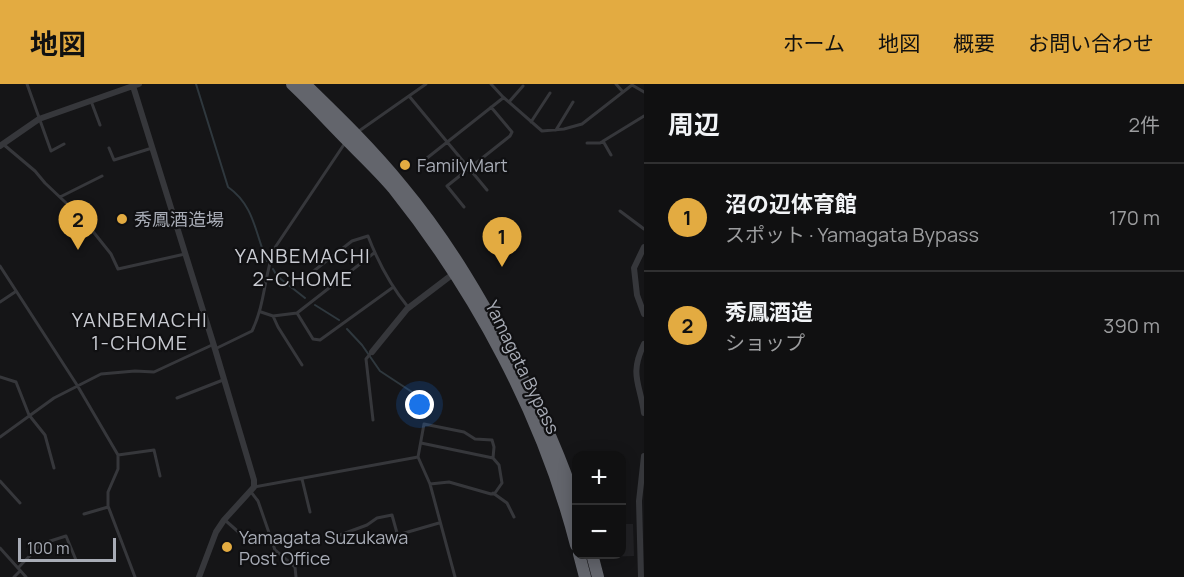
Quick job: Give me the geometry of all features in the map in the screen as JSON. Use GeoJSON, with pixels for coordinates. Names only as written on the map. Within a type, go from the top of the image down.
{"type":"FeatureCollection","features":[{"type":"Feature","properties":{"kind":"highway","name":"Yamagata Bypass"},"geometry":{"type":"LineString","coordinates":[[292,84],[403,186],[479,296],[535,401],[572,493]]}},
{"type":"Feature","properties":{"kind":"highway","name":"Yamagata Bypass"},"geometry":{"type":"LineString","coordinates":[[304,84],[351,136],[393,189],[485,324],[527,406],[557,483],[572,532]]}},
{"type":"Feature","properties":{"kind":"highway"},"geometry":{"type":"LineString","coordinates":[[580,559],[585,577]]}},
{"type":"Feature","properties":{"kind":"highway"},"geometry":{"type":"LineString","coordinates":[[593,559],[598,577]]}},
{"type":"Feature","properties":{"kind":"street"},"geometry":{"type":"LineString","coordinates":[[1,145],[39,119],[133,85],[215,346],[254,480],[253,489],[216,532],[199,577]]}},
{"type":"Feature","properties":{"kind":"street"},"geometry":{"type":"LineString","coordinates":[[644,247],[634,268],[637,295],[644,314]]}},
{"type":"Feature","properties":{"kind":"street"},"geometry":{"type":"LineString","coordinates":[[372,352],[409,308],[453,274]]}},
{"type":"Feature","properties":{"kind":"street"},"geometry":{"type":"LineString","coordinates":[[644,344],[637,358],[636,381],[644,413]]}},
{"type":"Feature","properties":{"kind":"street"},"geometry":{"type":"LineString","coordinates":[[641,577],[641,501],[644,456]]}},
{"type":"Feature","properties":{"kind":"lane"},"geometry":{"type":"LineString","coordinates":[[27,84],[51,151],[64,144]]}},
{"type":"Feature","properties":{"kind":"lane"},"geometry":{"type":"LineString","coordinates":[[0,437],[29,415],[77,385],[100,374],[154,372],[252,331],[261,312],[267,269],[274,249],[340,148],[351,136],[426,84]]}},
{"type":"Feature","properties":{"kind":"lane"},"geometry":{"type":"LineString","coordinates":[[491,84],[542,131],[582,124],[632,85],[644,92]]}},
{"type":"Feature","properties":{"kind":"lane"},"geometry":{"type":"LineString","coordinates":[[615,84],[623,92]]}},
{"type":"Feature","properties":{"kind":"lane"},"geometry":{"type":"LineString","coordinates":[[509,102],[523,86]]}},
{"type":"Feature","properties":{"kind":"lane"},"geometry":{"type":"LineString","coordinates":[[531,122],[550,93]]}},
{"type":"Feature","properties":{"kind":"lane"},"geometry":{"type":"LineString","coordinates":[[409,96],[487,190]]}},
{"type":"Feature","properties":{"kind":"lane"},"geometry":{"type":"LineString","coordinates":[[422,162],[503,97]]}},
{"type":"Feature","properties":{"kind":"lane"},"geometry":{"type":"LineString","coordinates":[[91,101],[100,125]]}},
{"type":"Feature","properties":{"kind":"lane"},"geometry":{"type":"LineString","coordinates":[[556,130],[573,102]]}},
{"type":"Feature","properties":{"kind":"lane"},"geometry":{"type":"LineString","coordinates":[[464,207],[447,186],[512,132],[491,107]]}},
{"type":"Feature","properties":{"kind":"lane"},"geometry":{"type":"LineString","coordinates":[[587,143],[603,141],[644,116]]}},
{"type":"Feature","properties":{"kind":"lane"},"geometry":{"type":"LineString","coordinates":[[603,141],[611,155]]}},
{"type":"Feature","properties":{"kind":"lane"},"geometry":{"type":"LineString","coordinates":[[1,145],[35,171],[95,233],[111,254],[118,269],[185,254]]}},
{"type":"Feature","properties":{"kind":"lane"},"geometry":{"type":"LineString","coordinates":[[110,148],[114,160],[152,147]]}},
{"type":"Feature","properties":{"kind":"lane"},"geometry":{"type":"LineString","coordinates":[[60,197],[102,176]]}},
{"type":"Feature","properties":{"kind":"lane"},"geometry":{"type":"LineString","coordinates":[[620,211],[644,229]]}},
{"type":"Feature","properties":{"kind":"lane"},"geometry":{"type":"LineString","coordinates":[[300,279],[306,277],[352,241],[368,236],[392,288],[409,308]]}},
{"type":"Feature","properties":{"kind":"lane"},"geometry":{"type":"LineString","coordinates":[[261,312],[273,316],[297,313],[374,253]]}},
{"type":"Feature","properties":{"kind":"lane"},"geometry":{"type":"LineString","coordinates":[[0,266],[77,385],[118,455],[118,469],[108,492],[108,506],[135,577]]}},
{"type":"Feature","properties":{"kind":"lane"},"geometry":{"type":"LineString","coordinates":[[297,313],[313,339],[320,340],[392,288]]}},
{"type":"Feature","properties":{"kind":"lane"},"geometry":{"type":"LineString","coordinates":[[0,302],[15,292]]}},
{"type":"Feature","properties":{"kind":"lane"},"geometry":{"type":"LineString","coordinates":[[273,316],[302,365]]}},
{"type":"Feature","properties":{"kind":"lane"},"geometry":{"type":"LineString","coordinates":[[372,352],[366,359],[373,420]]}},
{"type":"Feature","properties":{"kind":"lane"},"geometry":{"type":"LineString","coordinates":[[0,377],[16,382],[29,415],[45,435],[54,468]]}},
{"type":"Feature","properties":{"kind":"lane"},"geometry":{"type":"LineString","coordinates":[[177,398],[224,380]]}},
{"type":"Feature","properties":{"kind":"lane"},"geometry":{"type":"LineString","coordinates":[[455,577],[430,484],[418,457],[424,424],[464,432],[475,439],[492,440],[493,458]]}},
{"type":"Feature","properties":{"kind":"lane"},"geometry":{"type":"LineString","coordinates":[[421,443],[493,458],[499,465],[502,483],[493,494]]}},
{"type":"Feature","properties":{"kind":"lane"},"geometry":{"type":"LineString","coordinates":[[118,455],[154,450],[160,476]]}},
{"type":"Feature","properties":{"kind":"lane"},"geometry":{"type":"LineString","coordinates":[[296,577],[295,567],[275,550],[253,489],[418,457]]}},
{"type":"Feature","properties":{"kind":"lane"},"geometry":{"type":"LineString","coordinates":[[302,478],[310,512]]}},
{"type":"Feature","properties":{"kind":"lane"},"geometry":{"type":"LineString","coordinates":[[0,481],[20,503]]}},
{"type":"Feature","properties":{"kind":"lane"},"geometry":{"type":"LineString","coordinates":[[430,484],[449,482],[493,494],[507,503],[514,518]]}},
{"type":"Feature","properties":{"kind":"lane"},"geometry":{"type":"LineString","coordinates":[[84,514],[108,506]]}},
{"type":"Feature","properties":{"kind":"lane"},"geometry":{"type":"LineString","coordinates":[[340,535],[392,515],[397,533],[401,534],[439,523]]}},
{"type":"Feature","properties":{"kind":"lane"},"geometry":{"type":"LineString","coordinates":[[224,520],[252,543]]}},
{"type":"Feature","properties":{"kind":"lane"},"geometry":{"type":"LineString","coordinates":[[14,577],[41,544],[66,536],[76,560]]}},
{"type":"Feature","properties":{"kind":"lane"},"geometry":{"type":"LineString","coordinates":[[0,548],[26,577]]}},
{"type":"Feature","properties":{"kind":"shaded area"},"geometry":{"type":"Polygon","coordinates":[[[626,524],[633,524],[634,556],[626,556],[626,524]]]}},
{"type":"Feature","properties":{"kind":"waterway"},"geometry":{"type":"LineString","coordinates":[[196,84],[228,187],[244,203],[249,212],[267,261]]}},
{"type":"Feature","properties":{"kind":"waterway"},"geometry":{"type":"LineString","coordinates":[[273,269],[277,276],[305,298]]}},
{"type":"Feature","properties":{"kind":"waterway"},"geometry":{"type":"LineString","coordinates":[[315,305],[339,320]]}},
{"type":"Feature","properties":{"kind":"waterway"},"geometry":{"type":"LineString","coordinates":[[347,329],[362,345],[380,371],[412,392]]}},
{"type":"Feature","properties":{"kind":"place","name":"FamilyMart"},"geometry":{"type":"Point","coordinates":[405,165]}},
{"type":"Feature","properties":{"kind":"place","name":"秀鳳酒造場"},"geometry":{"type":"Point","coordinates":[122,219]}},
{"type":"Feature","properties":{"kind":"place","name":"秀鳳酒造"},"geometry":{"type":"Point","coordinates":[78,250]}},
{"type":"Feature","properties":{"kind":"place","name":"沼の辺体育館"},"geometry":{"type":"Point","coordinates":[502,267]}},
{"type":"Feature","properties":{"kind":"place","name":"Yamagata Suzukawa Post Office"},"geometry":{"type":"Point","coordinates":[227,547]}},
{"type":"Feature","properties":{"kind":"district","name":"YANBEMACHI 2-CHOME"},"geometry":{"type":"Point","coordinates":[303,266]}},
{"type":"Feature","properties":{"kind":"district","name":"YANBEMACHI 1-CHOME"},"geometry":{"type":"Point","coordinates":[140,330]}}]}
